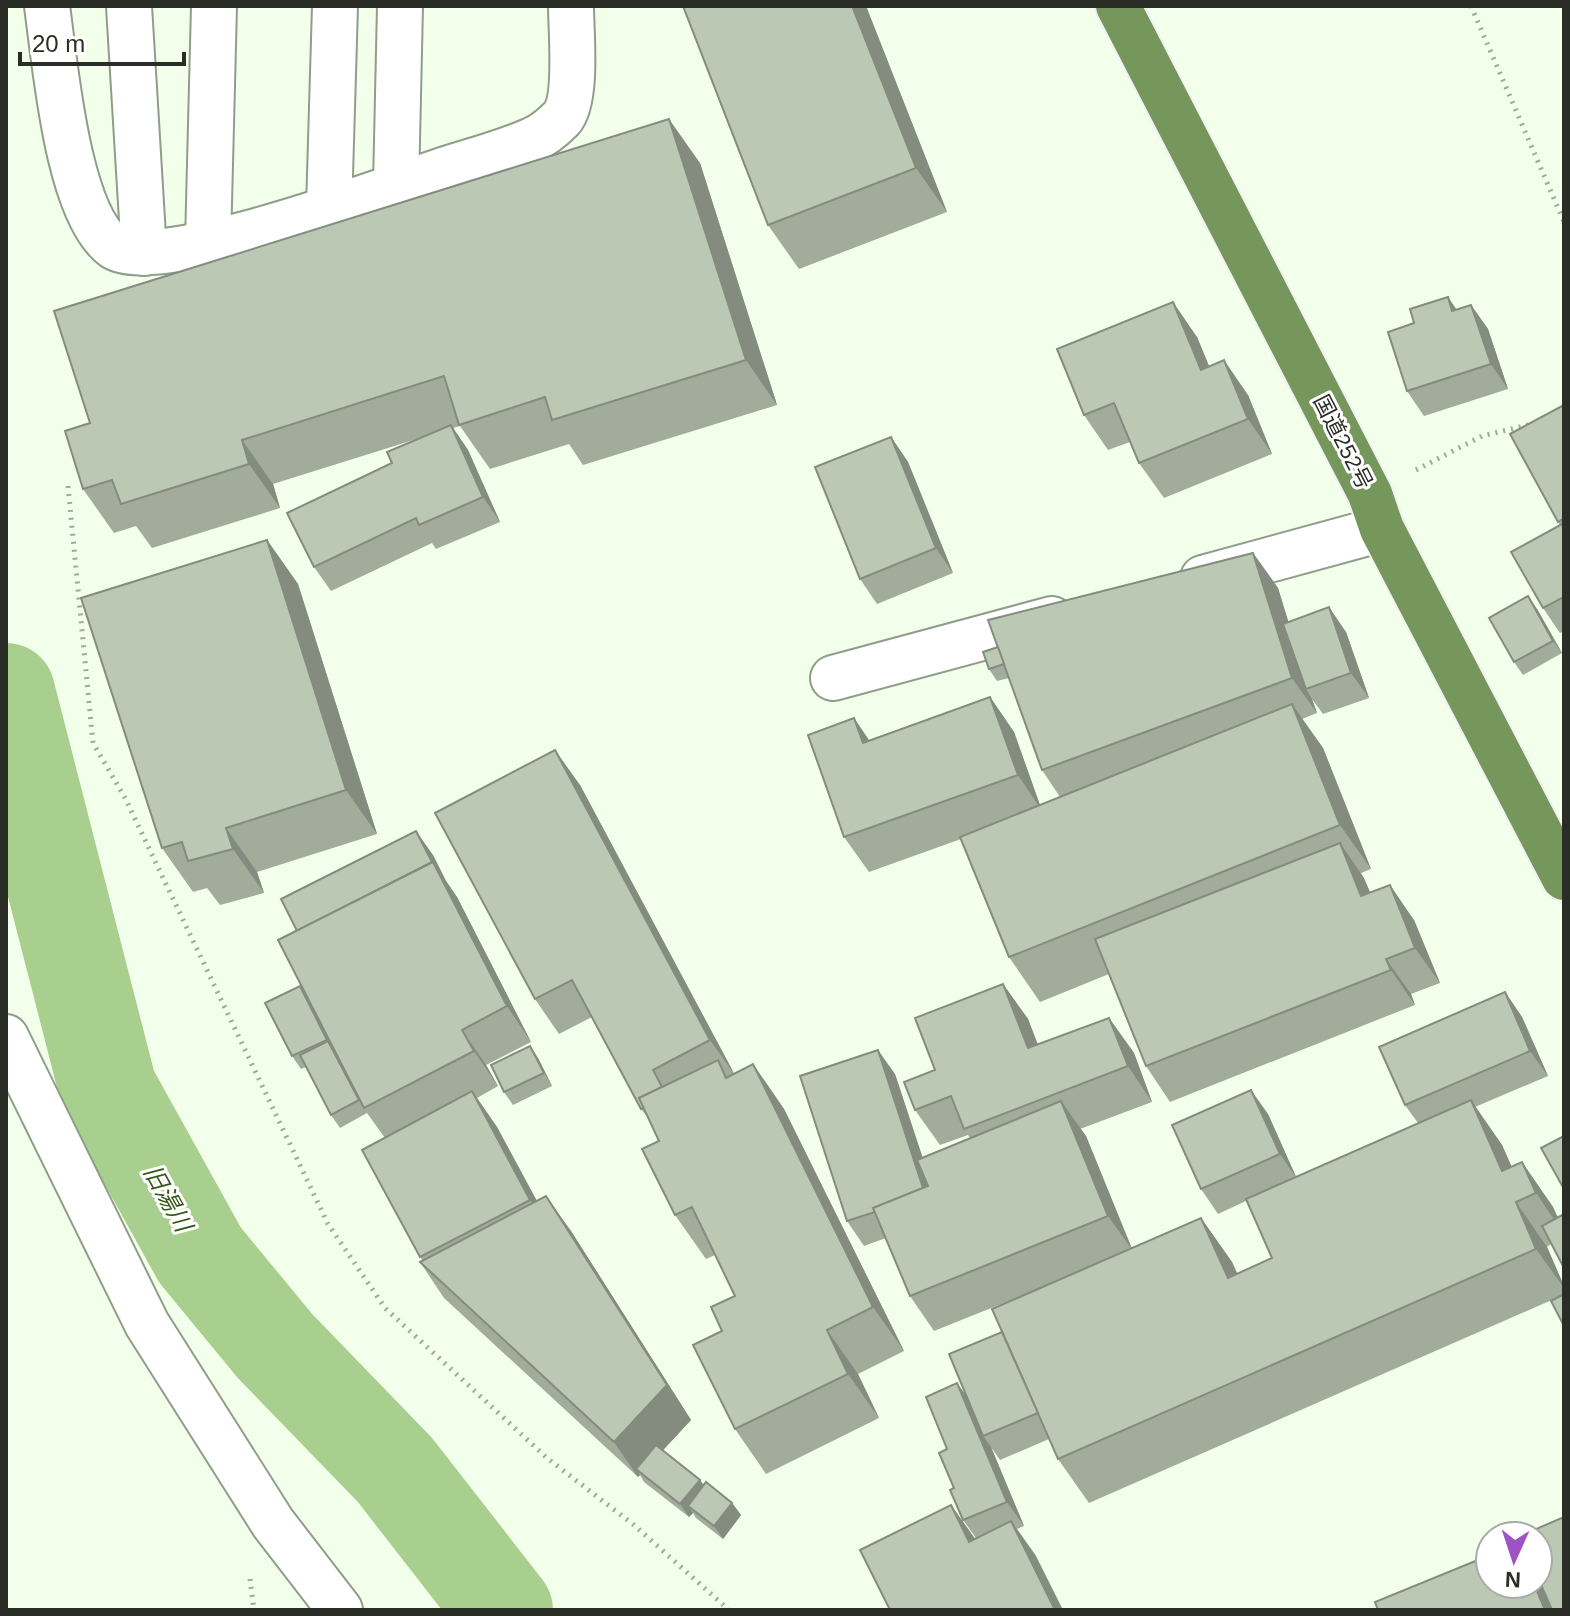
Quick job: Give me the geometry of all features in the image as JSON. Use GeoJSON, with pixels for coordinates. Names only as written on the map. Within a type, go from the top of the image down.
{"type":"FeatureCollection","features":[{"type":"Feature","properties":{"kind":"highway","name":"国道252号"},"geometry":{"type":"LineString","coordinates":[[1118,6],[1564,878]]}},
{"type":"Feature","properties":{"kind":"street"},"geometry":{"type":"LineString","coordinates":[[47,6],[64,129],[78,187],[92,220],[115,247],[144,253],[208,243],[329,209],[534,139],[564,116],[571,95],[571,6]]}},
{"type":"Feature","properties":{"kind":"street"},"geometry":{"type":"LineString","coordinates":[[129,6],[144,253]]}},
{"type":"Feature","properties":{"kind":"street"},"geometry":{"type":"LineString","coordinates":[[208,243],[214,6]]}},
{"type":"Feature","properties":{"kind":"street"},"geometry":{"type":"LineString","coordinates":[[329,209],[335,6]]}},
{"type":"Feature","properties":{"kind":"street"},"geometry":{"type":"LineString","coordinates":[[396,186],[400,6]]}},
{"type":"Feature","properties":{"kind":"street"},"geometry":{"type":"LineString","coordinates":[[1167,587],[1376,511]]}},
{"type":"Feature","properties":{"kind":"street"},"geometry":{"type":"LineString","coordinates":[[833,678],[1091,608]]}},
{"type":"Feature","properties":{"kind":"street"},"geometry":{"type":"LineString","coordinates":[[6,1037],[147,1324],[273,1523],[340,1610]]}},
{"type":"Feature","properties":{"kind":"path"},"geometry":{"type":"LineString","coordinates":[[1471,6],[1564,222]]}},
{"type":"Feature","properties":{"kind":"path"},"geometry":{"type":"LineString","coordinates":[[1376,511],[1482,436],[1537,423]]}},
{"type":"Feature","properties":{"kind":"path"},"geometry":{"type":"LineString","coordinates":[[68,486],[93,743],[125,798],[328,1224],[385,1308],[547,1458],[634,1525],[729,1610]]}},
{"type":"Feature","properties":{"kind":"building"},"geometry":{"type":"Polygon","coordinates":[[[683,6],[852,6],[916,168],[768,225],[683,6]]]}},
{"type":"Feature","properties":{"kind":"building"},"geometry":{"type":"Polygon","coordinates":[[[669,119],[746,360],[552,420],[545,397],[459,425],[444,376],[242,440],[249,464],[121,504],[112,480],[83,489],[65,431],[90,423],[54,311],[669,119]]]}},
{"type":"Feature","properties":{"kind":"building"},"geometry":{"type":"Polygon","coordinates":[[[1448,297],[1452,311],[1471,305],[1491,364],[1407,391],[1388,332],[1414,323],[1410,309],[1448,297]]]}},
{"type":"Feature","properties":{"kind":"building"},"geometry":{"type":"Polygon","coordinates":[[[1173,302],[1201,370],[1224,360],[1248,419],[1139,463],[1114,403],[1084,415],[1057,349],[1173,302]]]}},
{"type":"Feature","properties":{"kind":"building"},"geometry":{"type":"Polygon","coordinates":[[[1564,405],[1564,518],[1558,522],[1510,434],[1564,405]]]}},
{"type":"Feature","properties":{"kind":"building"},"geometry":{"type":"Polygon","coordinates":[[[451,425],[483,497],[419,525],[416,518],[314,567],[287,513],[392,463],[387,452],[451,425]]]}},
{"type":"Feature","properties":{"kind":"building"},"geometry":{"type":"Polygon","coordinates":[[[891,437],[936,548],[860,579],[815,467],[891,437]]]}},
{"type":"Feature","properties":{"kind":"building"},"geometry":{"type":"Polygon","coordinates":[[[1564,523],[1564,597],[1543,608],[1511,552],[1564,523]]]}},
{"type":"Feature","properties":{"kind":"building"},"geometry":{"type":"Polygon","coordinates":[[[267,540],[346,790],[226,828],[233,849],[188,861],[182,842],[162,848],[81,598],[267,540]]]}},
{"type":"Feature","properties":{"kind":"building"},"geometry":{"type":"Polygon","coordinates":[[[1253,553],[1292,678],[1042,770],[988,620],[1253,553]]]}},
{"type":"Feature","properties":{"kind":"building"},"geometry":{"type":"Polygon","coordinates":[[[1528,596],[1553,641],[1514,662],[1489,618],[1528,596]]]}},
{"type":"Feature","properties":{"kind":"building"},"geometry":{"type":"Polygon","coordinates":[[[1329,607],[1351,673],[1306,689],[1283,624],[1329,607]]]}},
{"type":"Feature","properties":{"kind":"building"},"geometry":{"type":"Polygon","coordinates":[[[998,647],[1004,664],[989,669],[983,652],[998,647]]]}},
{"type":"Feature","properties":{"kind":"building"},"geometry":{"type":"Polygon","coordinates":[[[990,697],[1018,775],[844,837],[808,735],[854,718],[863,743],[990,697]]]}},
{"type":"Feature","properties":{"kind":"building"},"geometry":{"type":"Polygon","coordinates":[[[1292,704],[1340,825],[1009,957],[960,837],[1292,704]]]}},
{"type":"Feature","properties":{"kind":"building"},"geometry":{"type":"Polygon","coordinates":[[[555,750],[710,1040],[653,1070],[662,1087],[639,1098],[644,1107],[641,1109],[572,980],[535,999],[435,813],[555,750]]]}},
{"type":"Feature","properties":{"kind":"building"},"geometry":{"type":"Polygon","coordinates":[[[416,831],[432,862],[297,931],[281,899],[416,831]]]}},
{"type":"Feature","properties":{"kind":"building"},"geometry":{"type":"Polygon","coordinates":[[[1340,843],[1361,896],[1390,885],[1415,948],[1386,959],[1391,970],[1146,1066],[1095,939],[1340,843]]]}},
{"type":"Feature","properties":{"kind":"building"},"geometry":{"type":"Polygon","coordinates":[[[433,862],[507,1006],[462,1030],[474,1051],[364,1108],[278,940],[433,862]]]}},
{"type":"Feature","properties":{"kind":"building"},"geometry":{"type":"Polygon","coordinates":[[[1003,984],[1028,1048],[1109,1018],[1128,1066],[964,1129],[951,1096],[915,1110],[904,1082],[935,1070],[915,1018],[1003,984]]]}},
{"type":"Feature","properties":{"kind":"building"},"geometry":{"type":"Polygon","coordinates":[[[300,986],[327,1040],[292,1056],[265,1003],[300,986]]]}},
{"type":"Feature","properties":{"kind":"building"},"geometry":{"type":"Polygon","coordinates":[[[1505,992],[1530,1051],[1405,1105],[1379,1047],[1505,992]]]}},
{"type":"Feature","properties":{"kind":"building"},"geometry":{"type":"Polygon","coordinates":[[[328,1041],[359,1100],[331,1115],[300,1055],[328,1041]]]}},
{"type":"Feature","properties":{"kind":"building"},"geometry":{"type":"Polygon","coordinates":[[[530,1046],[544,1073],[504,1092],[491,1065],[530,1046]]]}},
{"type":"Feature","properties":{"kind":"building"},"geometry":{"type":"Polygon","coordinates":[[[878,1050],[923,1188],[873,1208],[875,1212],[847,1221],[800,1076],[878,1050]]]}},
{"type":"Feature","properties":{"kind":"building"},"geometry":{"type":"Polygon","coordinates":[[[718,1060],[726,1078],[753,1064],[873,1307],[827,1330],[848,1374],[735,1429],[693,1345],[722,1331],[711,1307],[735,1296],[692,1207],[675,1215],[642,1149],[659,1141],[639,1098],[718,1060]]]}},
{"type":"Feature","properties":{"kind":"building"},"geometry":{"type":"Polygon","coordinates":[[[1251,1090],[1280,1154],[1201,1189],[1172,1125],[1251,1090]]]}},
{"type":"Feature","properties":{"kind":"building"},"geometry":{"type":"Polygon","coordinates":[[[472,1091],[530,1200],[420,1257],[362,1150],[472,1091]]]}},
{"type":"Feature","properties":{"kind":"building"},"geometry":{"type":"Polygon","coordinates":[[[1471,1100],[1502,1171],[1522,1162],[1536,1193],[1516,1202],[1536,1249],[1058,1459],[992,1309],[1201,1218],[1228,1278],[1272,1258],[1246,1199],[1471,1100]]]}},
{"type":"Feature","properties":{"kind":"building"},"geometry":{"type":"Polygon","coordinates":[[[1061,1101],[1108,1216],[910,1296],[873,1208],[928,1186],[917,1160],[1061,1101]]]}},
{"type":"Feature","properties":{"kind":"building"},"geometry":{"type":"Polygon","coordinates":[[[1564,1136],[1564,1189],[1541,1148],[1564,1136]]]}},
{"type":"Feature","properties":{"kind":"building"},"geometry":{"type":"Polygon","coordinates":[[[546,1196],[667,1385],[614,1442],[420,1262],[546,1196]]]}},
{"type":"Feature","properties":{"kind":"building"},"geometry":{"type":"Polygon","coordinates":[[[1564,1214],[1564,1268],[1542,1226],[1564,1214]]]}},
{"type":"Feature","properties":{"kind":"building"},"geometry":{"type":"Polygon","coordinates":[[[1564,1294],[1564,1326],[1551,1301],[1564,1294]]]}},
{"type":"Feature","properties":{"kind":"building"},"geometry":{"type":"Polygon","coordinates":[[[1002,1332],[1038,1413],[983,1436],[949,1354],[1002,1332]]]}},
{"type":"Feature","properties":{"kind":"building"},"geometry":{"type":"Polygon","coordinates":[[[957,1383],[1007,1502],[963,1520],[939,1453],[947,1449],[926,1397],[957,1383]]]}},
{"type":"Feature","properties":{"kind":"building"},"geometry":{"type":"Polygon","coordinates":[[[656,1445],[700,1480],[680,1504],[636,1469],[656,1445]]]}},
{"type":"Feature","properties":{"kind":"building"},"geometry":{"type":"Polygon","coordinates":[[[706,1482],[732,1503],[714,1526],[688,1506],[706,1482]]]}},
{"type":"Feature","properties":{"kind":"building"},"geometry":{"type":"Polygon","coordinates":[[[951,1505],[969,1542],[1011,1521],[1055,1610],[890,1610],[860,1550],[951,1505]]]}},
{"type":"Feature","properties":{"kind":"building"},"geometry":{"type":"Polygon","coordinates":[[[1564,1517],[1564,1610],[1552,1610],[1548,1600],[1554,1600],[1554,1521],[1564,1517]]]}},
{"type":"Feature","properties":{"kind":"building"},"geometry":{"type":"Polygon","coordinates":[[[1474,1562],[1474,1600],[1541,1600],[1545,1610],[1378,1610],[1375,1602],[1474,1562]]]}},
{"type":"Feature","properties":{"kind":"waterway","name":"旧湯川"},"geometry":{"type":"LineString","coordinates":[[6,692],[108,1089],[200,1255],[275,1346],[395,1470],[504,1610]]}}]}
